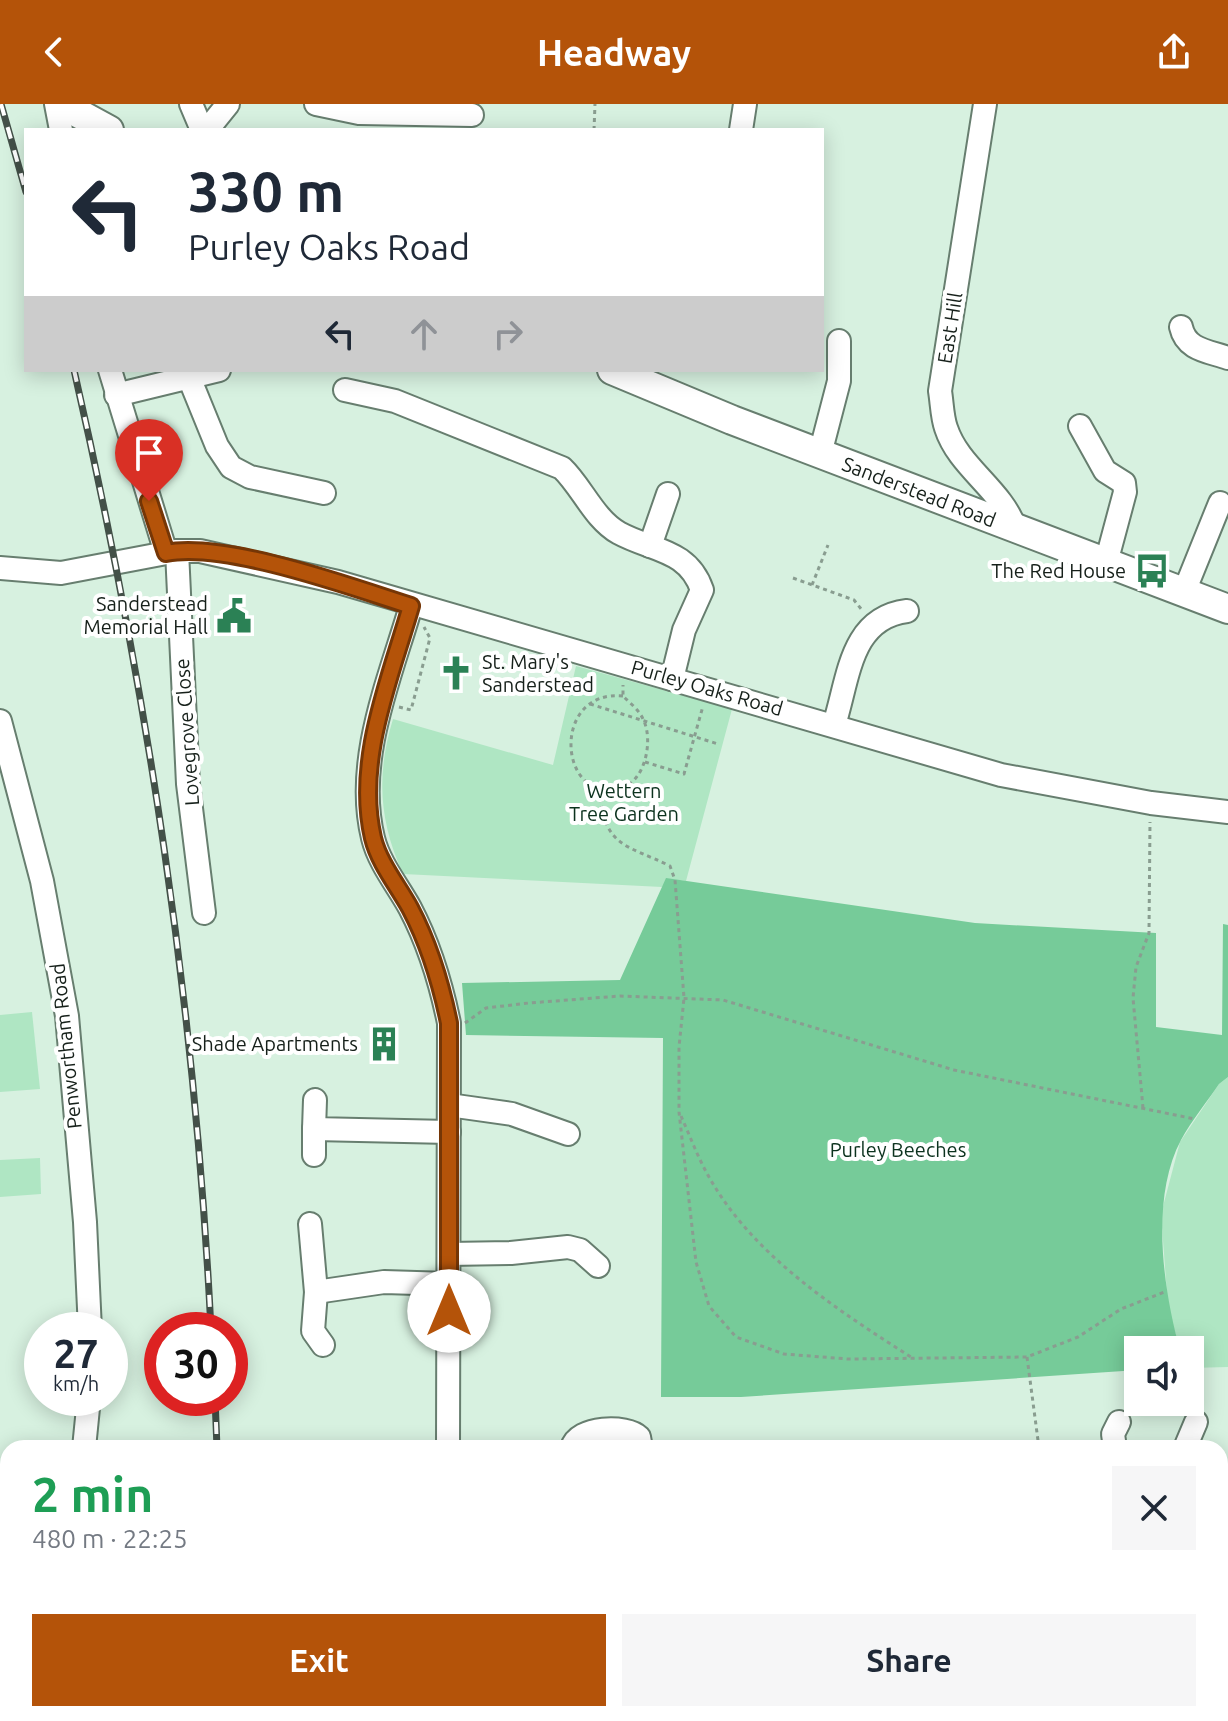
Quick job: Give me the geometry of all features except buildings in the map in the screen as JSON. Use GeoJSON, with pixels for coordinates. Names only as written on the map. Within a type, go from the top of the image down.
{"type":"FeatureCollection","features":[{"type":"Feature","properties":{"kind":"main road"},"geometry":{"type":"LineString","coordinates":[[58,104],[105,128]]}},
{"type":"Feature","properties":{"kind":"main road","name":"Sanderstead Road"},"geometry":{"type":"LineString","coordinates":[[617,372],[820,454],[1228,609]]}},
{"type":"Feature","properties":{"kind":"street"},"geometry":{"type":"LineString","coordinates":[[58,104],[61,128]]}},
{"type":"Feature","properties":{"kind":"street"},"geometry":{"type":"LineString","coordinates":[[191,104],[204,128]]}},
{"type":"Feature","properties":{"kind":"street"},"geometry":{"type":"LineString","coordinates":[[207,128],[228,104]]}},
{"type":"Feature","properties":{"kind":"street"},"geometry":{"type":"LineString","coordinates":[[316,104],[359,113],[472,116]]}},
{"type":"Feature","properties":{"kind":"street"},"geometry":{"type":"LineString","coordinates":[[741,128],[745,104]]}},
{"type":"Feature","properties":{"kind":"street","name":"East Hill"},"geometry":{"type":"LineString","coordinates":[[985,104],[940,391],[946,428],[961,455],[998,495],[1016,530]]}},
{"type":"Feature","properties":{"kind":"street"},"geometry":{"type":"LineString","coordinates":[[1181,327],[1183,338],[1190,346],[1228,358]]}},
{"type":"Feature","properties":{"kind":"street"},"geometry":{"type":"LineString","coordinates":[[820,454],[839,381],[839,341]]}},
{"type":"Feature","properties":{"kind":"street","name":"Lovegrove Close"},"geometry":{"type":"LineString","coordinates":[[110,372],[172,552],[188,784],[204,913]]}},
{"type":"Feature","properties":{"kind":"street"},"geometry":{"type":"LineString","coordinates":[[116,395],[186,374],[217,446],[231,467],[250,477],[314,486]]}},
{"type":"Feature","properties":{"kind":"street"},"geometry":{"type":"LineString","coordinates":[[345,390],[395,401],[422,402],[562,468],[577,483],[603,521],[618,532],[679,558],[696,572],[702,590],[684,630],[672,679]]}},
{"type":"Feature","properties":{"kind":"street"},"geometry":{"type":"LineString","coordinates":[[1080,426],[1105,471],[1124,483],[1125,492],[1106,563]]}},
{"type":"Feature","properties":{"kind":"street"},"geometry":{"type":"LineString","coordinates":[[650,546],[668,494]]}},
{"type":"Feature","properties":{"kind":"street"},"geometry":{"type":"LineString","coordinates":[[1184,592],[1220,503]]}},
{"type":"Feature","properties":{"kind":"street","name":"Purley Oaks Road"},"geometry":{"type":"LineString","coordinates":[[0,568],[61,573],[172,552],[200,551],[281,567],[1001,775],[1151,803],[1228,812]]}},
{"type":"Feature","properties":{"kind":"street"},"geometry":{"type":"LineString","coordinates":[[411,606],[384,702],[369,771],[373,840],[411,911],[440,979],[449,1023],[448,1440]]}},
{"type":"Feature","properties":{"kind":"street"},"geometry":{"type":"LineString","coordinates":[[834,725],[862,636],[873,622],[888,613],[907,611]]}},
{"type":"Feature","properties":{"kind":"street","name":"Penwortham Road"},"geometry":{"type":"LineString","coordinates":[[0,721],[42,881],[67,1016],[85,1222],[89,1312]]}},
{"type":"Feature","properties":{"kind":"street"},"geometry":{"type":"LineString","coordinates":[[314,1155],[315,1100]]}},
{"type":"Feature","properties":{"kind":"street"},"geometry":{"type":"LineString","coordinates":[[449,1105],[512,1114],[568,1134]]}},
{"type":"Feature","properties":{"kind":"street"},"geometry":{"type":"LineString","coordinates":[[314,1129],[449,1132]]}},
{"type":"Feature","properties":{"kind":"street"},"geometry":{"type":"LineString","coordinates":[[310,1224],[314,1265],[314,1336],[323,1345]]}},
{"type":"Feature","properties":{"kind":"street"},"geometry":{"type":"LineString","coordinates":[[449,1254],[568,1247],[580,1250],[598,1266]]}},
{"type":"Feature","properties":{"kind":"street"},"geometry":{"type":"LineString","coordinates":[[315,1303],[384,1282],[449,1284]]}},
{"type":"Feature","properties":{"kind":"street"},"geometry":{"type":"LineString","coordinates":[[85,1440],[87,1416]]}},
{"type":"Feature","properties":{"kind":"street"},"geometry":{"type":"LineString","coordinates":[[1114,1440],[1113,1434],[1119,1422]]}},
{"type":"Feature","properties":{"kind":"street"},"geometry":{"type":"LineString","coordinates":[[1188,1440],[1196,1422]]}},
{"type":"Feature","properties":{"kind":"street"},"geometry":{"type":"LineString","coordinates":[[574,1440],[582,1433],[629,1430],[640,1440]]}},
{"type":"Feature","properties":{"kind":"path"},"geometry":{"type":"LineString","coordinates":[[594,128],[595,104]]}},
{"type":"Feature","properties":{"kind":"path"},"geometry":{"type":"LineString","coordinates":[[812,585],[828,545]]}},
{"type":"Feature","properties":{"kind":"path"},"geometry":{"type":"LineString","coordinates":[[793,578],[854,600],[873,622]]}},
{"type":"Feature","properties":{"kind":"path"},"geometry":{"type":"LineString","coordinates":[[384,702],[411,710],[430,638],[411,606]]}},
{"type":"Feature","properties":{"kind":"path"},"geometry":{"type":"LineString","coordinates":[[623,696],[602,698],[590,704],[574,724],[570,751],[582,777],[600,790],[626,787],[637,778],[644,761],[645,721],[623,696],[625,665]]}},
{"type":"Feature","properties":{"kind":"path"},"geometry":{"type":"LineString","coordinates":[[590,704],[718,744]]}},
{"type":"Feature","properties":{"kind":"path"},"geometry":{"type":"LineString","coordinates":[[644,761],[684,774],[703,706]]}},
{"type":"Feature","properties":{"kind":"path"},"geometry":{"type":"LineString","coordinates":[[600,790],[604,818],[614,836],[629,851],[670,866],[675,880],[684,998],[679,1047],[679,1112],[696,1262],[709,1306],[736,1337],[784,1354],[914,1359],[1027,1357],[1078,1337],[1121,1309],[1167,1291]]}},
{"type":"Feature","properties":{"kind":"path"},"geometry":{"type":"LineString","coordinates":[[1143,1109],[1133,998],[1136,967],[1149,933],[1151,803]]}},
{"type":"Feature","properties":{"kind":"path"},"geometry":{"type":"LineString","coordinates":[[449,1023],[465,1023],[486,1008],[529,1003],[620,996],[723,1000],[954,1070],[1195,1119]]}},
{"type":"Feature","properties":{"kind":"path"},"geometry":{"type":"LineString","coordinates":[[679,1112],[710,1179],[755,1238],[814,1291],[914,1359]]}},
{"type":"Feature","properties":{"kind":"path"},"geometry":{"type":"LineString","coordinates":[[1027,1357],[1038,1440]]}},
{"type":"Feature","properties":{"kind":"green space","name":"Wettern Tree Garden"},"geometry":{"type":"Polygon","coordinates":[[[576,666],[732,709],[686,881],[667,879],[662,887],[403,874],[389,835],[383,798],[384,759],[393,719],[553,765],[576,666]]]}},
{"type":"Feature","properties":{"kind":"green space","name":"Purley Beeches"},"geometry":{"type":"Polygon","coordinates":[[[666,878],[975,923],[1156,933],[1156,1027],[1222,1035],[1223,924],[1228,925],[1228,1077],[1219,1084],[1181,1140],[1165,1189],[1162,1244],[1176,1336],[1124,1336],[1124,1371],[741,1397],[661,1397],[663,1038],[466,1035],[462,983],[620,980],[666,878]]]}},
{"type":"Feature","properties":{"kind":"green space"},"geometry":{"type":"Polygon","coordinates":[[[32,1012],[40,1089],[0,1092],[0,1015],[32,1012]]]}},
{"type":"Feature","properties":{"kind":"green space"},"geometry":{"type":"Polygon","coordinates":[[[1228,1077],[1228,1367],[1204,1368],[1204,1336],[1176,1336],[1168,1307],[1161,1214],[1180,1142],[1219,1084],[1228,1077]]]}},
{"type":"Feature","properties":{"kind":"green space"},"geometry":{"type":"Polygon","coordinates":[[[40,1158],[41,1194],[0,1197],[0,1160],[40,1158]]]}},
{"type":"Feature","properties":{"kind":"railway"},"geometry":{"type":"LineString","coordinates":[[1,104],[24,185]]}},
{"type":"Feature","properties":{"kind":"railway"},"geometry":{"type":"LineString","coordinates":[[74,372],[124,609],[164,847],[193,1087],[210,1312]]}},
{"type":"Feature","properties":{"kind":"railway"},"geometry":{"type":"LineString","coordinates":[[216,1416],[217,1440]]}},
{"type":"Feature","properties":{"kind":"place","name":"The Red House"},"geometry":{"type":"Point","coordinates":[1152,571]}},
{"type":"Feature","properties":{"kind":"place","name":"Sanderstead Memorial Hall"},"geometry":{"type":"Point","coordinates":[234,616]}},
{"type":"Feature","properties":{"kind":"place","name":"St. Mary's Sanderstead"},"geometry":{"type":"Point","coordinates":[456,673]}},
{"type":"Feature","properties":{"kind":"place","name":"Shade Apartments"},"geometry":{"type":"Point","coordinates":[384,1044]}},
{"type":"Feature","properties":{"kind":"route"},"geometry":{"type":"LineString","coordinates":[[149,501],[166,553],[200,551],[281,567],[411,606],[377,725],[369,771],[369,808],[373,840],[411,911],[440,979],[449,1023],[449,1311]]}}]}
